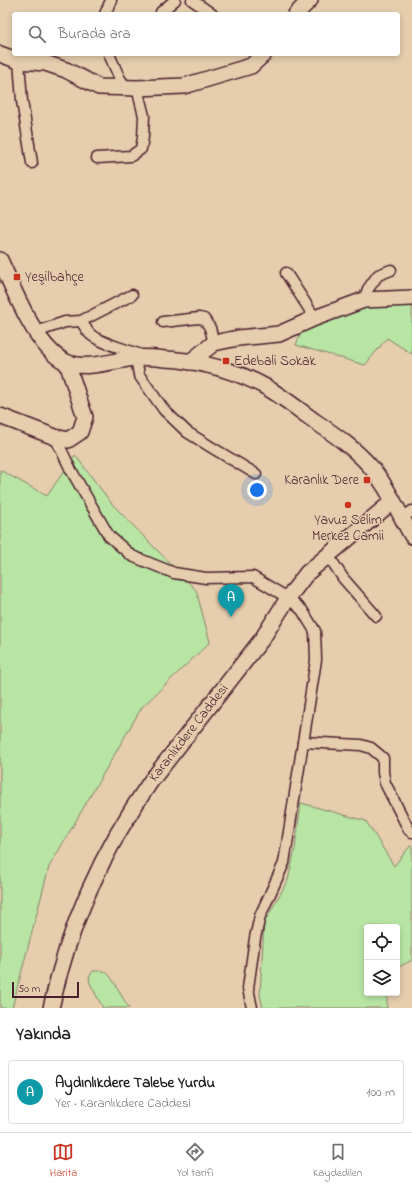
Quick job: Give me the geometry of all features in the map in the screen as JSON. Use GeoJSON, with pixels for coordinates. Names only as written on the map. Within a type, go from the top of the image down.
{"type":"FeatureCollection","features":[{"type":"Feature","properties":{"kind":"street"},"geometry":{"type":"LineString","coordinates":[[107,12],[111,0]]}},
{"type":"Feature","properties":{"kind":"street"},"geometry":{"type":"LineString","coordinates":[[161,12],[175,0]]}},
{"type":"Feature","properties":{"kind":"street"},"geometry":{"type":"LineString","coordinates":[[192,0],[209,12]]}},
{"type":"Feature","properties":{"kind":"street"},"geometry":{"type":"LineString","coordinates":[[298,12],[310,0]]}},
{"type":"Feature","properties":{"kind":"street"},"geometry":{"type":"LineString","coordinates":[[0,54],[27,59],[66,70],[99,87],[132,88],[184,86],[251,66],[260,56]]}},
{"type":"Feature","properties":{"kind":"street"},"geometry":{"type":"LineString","coordinates":[[97,158],[131,156],[141,149],[144,137],[144,116],[132,88],[120,79],[110,56]]}},
{"type":"Feature","properties":{"kind":"street"},"geometry":{"type":"LineString","coordinates":[[27,59],[22,102],[32,163]]}},
{"type":"Feature","properties":{"kind":"street"},"geometry":{"type":"LineString","coordinates":[[0,260],[18,299],[36,332],[51,352],[67,363],[92,365],[142,358],[167,359],[212,365],[231,371],[259,384],[281,397],[344,442],[358,454],[370,466],[383,483],[393,501],[407,515],[412,536]]}},
{"type":"Feature","properties":{"kind":"street"},"geometry":{"type":"LineString","coordinates":[[364,300],[368,289],[378,275],[391,270]]}},
{"type":"Feature","properties":{"kind":"street"},"geometry":{"type":"LineString","coordinates":[[286,273],[315,318]]}},
{"type":"Feature","properties":{"kind":"street"},"geometry":{"type":"LineString","coordinates":[[36,332],[65,322],[81,321],[132,295]]}},
{"type":"Feature","properties":{"kind":"street"},"geometry":{"type":"LineString","coordinates":[[190,362],[214,343],[238,338],[279,334],[315,318],[364,300],[412,298]]}},
{"type":"Feature","properties":{"kind":"street"},"geometry":{"type":"LineString","coordinates":[[163,322],[198,318],[204,319],[210,328],[214,343]]}},
{"type":"Feature","properties":{"kind":"street"},"geometry":{"type":"LineString","coordinates":[[81,321],[91,335],[107,344],[130,350],[142,358]]}},
{"type":"Feature","properties":{"kind":"street"},"geometry":{"type":"LineString","coordinates":[[142,358],[139,375],[164,410],[187,432],[256,474]]}},
{"type":"Feature","properties":{"kind":"street"},"geometry":{"type":"LineString","coordinates":[[0,416],[61,438],[80,432],[85,417],[67,363]]}},
{"type":"Feature","properties":{"kind":"street"},"geometry":{"type":"LineString","coordinates":[[61,438],[70,470],[109,536],[132,556],[174,573],[206,578],[253,577],[288,598],[302,610],[315,631],[316,660],[284,863],[260,916],[255,938],[248,988],[252,1008]]}},
{"type":"Feature","properties":{"kind":"street","name":"Karanlıkdere Caddesi"},"geometry":{"type":"LineString","coordinates":[[51,1008],[66,951],[86,895],[113,840],[137,801],[262,639],[288,598],[307,573],[393,501]]}},
{"type":"Feature","properties":{"kind":"street"},"geometry":{"type":"LineString","coordinates":[[328,555],[343,578],[376,616]]}},
{"type":"Feature","properties":{"kind":"street"},"geometry":{"type":"LineString","coordinates":[[303,742],[361,745],[371,748],[383,758],[384,783],[409,830],[412,832]]}},
{"type":"Feature","properties":{"kind":"green space"},"geometry":{"type":"Polygon","coordinates":[[[412,295],[412,354],[387,338],[365,365],[296,345],[306,321],[412,295]]]}},
{"type":"Feature","properties":{"kind":"green space"},"geometry":{"type":"Polygon","coordinates":[[[75,455],[112,504],[196,590],[210,642],[142,707],[49,867],[12,1008],[0,1008],[0,470],[47,496],[75,455]]]}},
{"type":"Feature","properties":{"kind":"green space"},"geometry":{"type":"Polygon","coordinates":[[[301,803],[366,821],[394,866],[411,845],[412,960],[400,966],[400,924],[364,924],[364,996],[387,996],[387,1008],[263,1008],[260,995],[264,923],[288,880],[295,849],[301,803]]]}},
{"type":"Feature","properties":{"kind":"green space"},"geometry":{"type":"Polygon","coordinates":[[[93,971],[103,971],[109,975],[129,1008],[103,1008],[90,983],[89,977],[93,971]]]}},
{"type":"Feature","properties":{"kind":"place","name":"Yeşilbahçe"},"geometry":{"type":"Point","coordinates":[17,277]}},
{"type":"Feature","properties":{"kind":"place","name":"Edebali Sokak"},"geometry":{"type":"Point","coordinates":[226,361]}},
{"type":"Feature","properties":{"kind":"place","name":"Karanlık Dere"},"geometry":{"type":"Point","coordinates":[367,480]}},
{"type":"Feature","properties":{"kind":"place","name":"Yavuz Selim Merkez Camii"},"geometry":{"type":"Point","coordinates":[348,505]}},
{"type":"Feature","properties":{"kind":"place","name":"Aydınlıkdere Talebe Yurdu"},"geometry":{"type":"Point","coordinates":[231,617]}}]}
